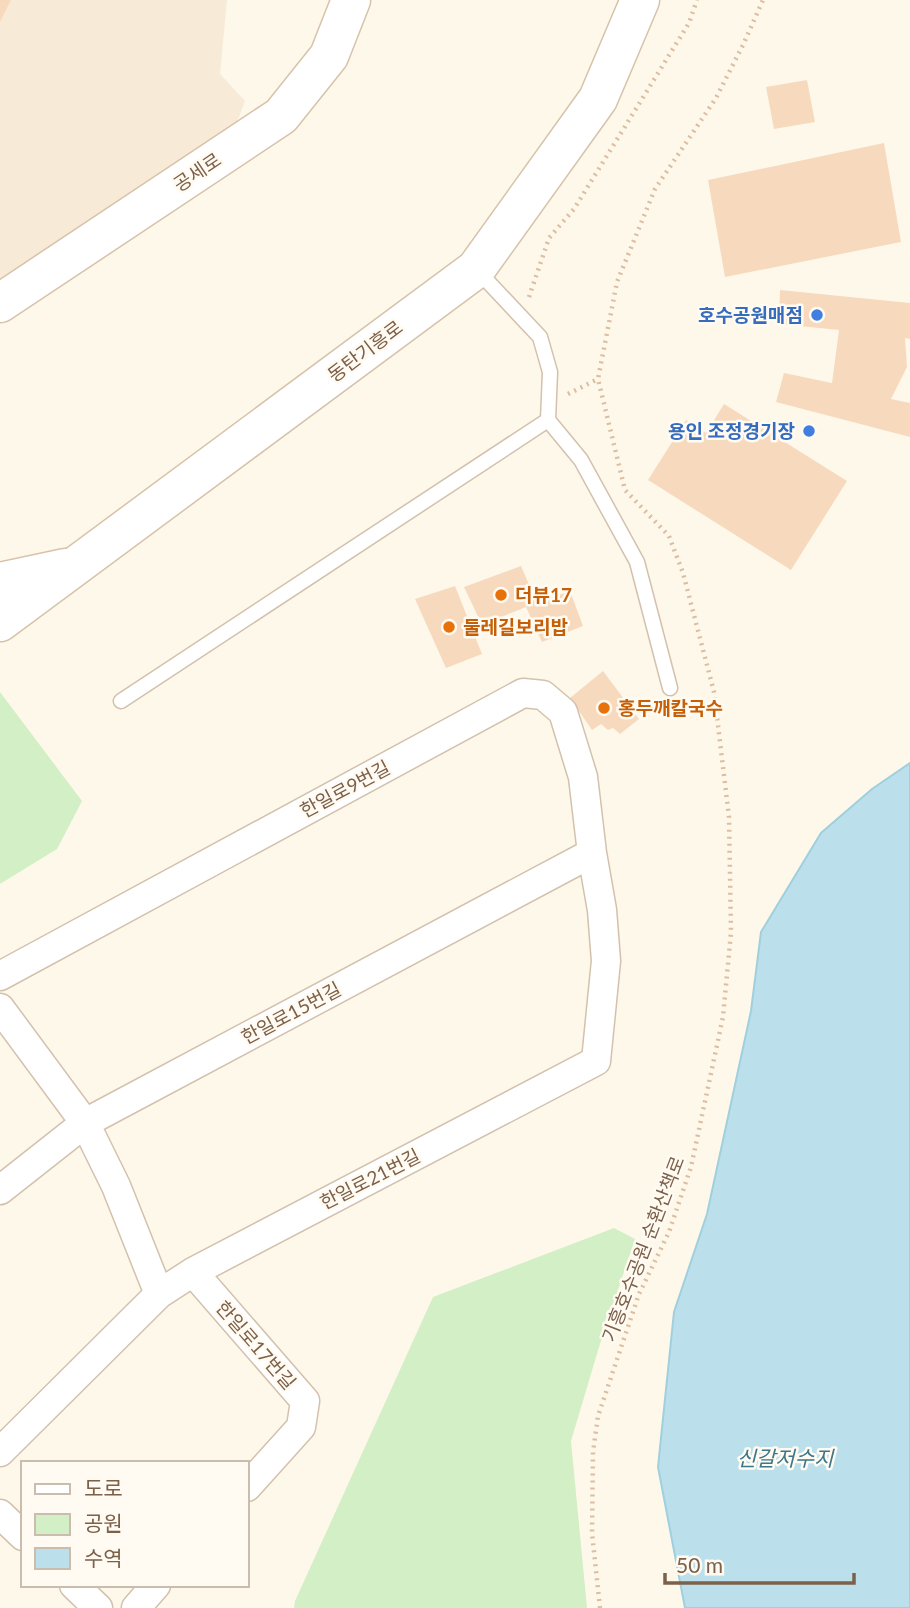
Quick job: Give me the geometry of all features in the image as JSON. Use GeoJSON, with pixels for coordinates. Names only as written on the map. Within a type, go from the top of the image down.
{"type":"FeatureCollection","features":[{"type":"Feature","properties":{"kind":"main road","name":"공세로"},"geometry":{"type":"LineString","coordinates":[[0,303],[281,116],[329,56],[351,0]]}},
{"type":"Feature","properties":{"kind":"main road","name":"동탄기흥로"},"geometry":{"type":"LineString","coordinates":[[0,622],[476,269],[598,99],[640,0]]}},
{"type":"Feature","properties":{"kind":"main road"},"geometry":{"type":"LineString","coordinates":[[0,582],[77,565]]}},
{"type":"Feature","properties":{"kind":"street","name":"한일로9번길"},"geometry":{"type":"LineString","coordinates":[[0,976],[523,693],[543,695],[563,712],[583,777],[592,853]]}},
{"type":"Feature","properties":{"kind":"street","name":"한일로15번길"},"geometry":{"type":"LineString","coordinates":[[0,1190],[85,1122],[592,853]]}},
{"type":"Feature","properties":{"kind":"street","name":"한일로21번길"},"geometry":{"type":"LineString","coordinates":[[0,1452],[159,1294],[193,1272],[596,1061],[606,961],[602,910],[592,853]]}},
{"type":"Feature","properties":{"kind":"street"},"geometry":{"type":"LineString","coordinates":[[0,1008],[85,1122],[116,1186],[159,1294]]}},
{"type":"Feature","properties":{"kind":"street","name":"한일로17번길"},"geometry":{"type":"LineString","coordinates":[[193,1272],[305,1401],[301,1427],[248,1486]]}},
{"type":"Feature","properties":{"kind":"street"},"geometry":{"type":"LineString","coordinates":[[0,1514],[21,1534]]}},
{"type":"Feature","properties":{"kind":"street"},"geometry":{"type":"LineString","coordinates":[[76,1587],[98,1608]]}},
{"type":"Feature","properties":{"kind":"street"},"geometry":{"type":"LineString","coordinates":[[135,1608],[154,1587]]}},
{"type":"Feature","properties":{"kind":"lane"},"geometry":{"type":"LineString","coordinates":[[476,269],[540,337],[550,372],[548,420],[580,460],[637,562],[670,688]]}},
{"type":"Feature","properties":{"kind":"lane"},"geometry":{"type":"LineString","coordinates":[[121,701],[548,420]]}},
{"type":"Feature","properties":{"kind":"path"},"geometry":{"type":"LineString","coordinates":[[533,329],[527,301],[549,238],[574,209],[689,23],[697,0]]}},
{"type":"Feature","properties":{"kind":"path","name":"기흥호수공원 순환산책로"},"geometry":{"type":"LineString","coordinates":[[600,1608],[592,1533],[593,1452],[598,1416],[639,1294],[669,1232],[691,1167],[723,1017],[730,919],[729,817],[714,692],[684,573],[669,536],[625,490],[598,379],[617,282],[655,189],[716,98],[763,0]]}},
{"type":"Feature","properties":{"kind":"path"},"geometry":{"type":"LineString","coordinates":[[549,404],[598,379]]}},
{"type":"Feature","properties":{"kind":"shaded area"},"geometry":{"type":"Polygon","coordinates":[[[0,0],[227,0],[220,74],[245,101],[237,122],[0,283],[0,0]]]}},
{"type":"Feature","properties":{"kind":"green space"},"geometry":{"type":"Polygon","coordinates":[[[0,692],[82,801],[57,849],[0,884],[0,692]]]}},
{"type":"Feature","properties":{"kind":"green space"},"geometry":{"type":"Polygon","coordinates":[[[614,1228],[635,1239],[571,1441],[587,1608],[294,1608],[433,1297],[614,1228]]]}},
{"type":"Feature","properties":{"kind":"water","name":"신갈저수지"},"geometry":{"type":"Polygon","coordinates":[[[910,763],[910,1608],[685,1608],[658,1467],[674,1312],[707,1214],[751,1011],[761,932],[821,833],[872,789],[910,763]]]}},
{"type":"Feature","properties":{"kind":"building"},"geometry":{"type":"Polygon","coordinates":[[[0,0],[11,0],[0,22],[0,0]]]}},
{"type":"Feature","properties":{"kind":"building"},"geometry":{"type":"Polygon","coordinates":[[[807,80],[815,122],[774,129],[766,87],[807,80]]]}},
{"type":"Feature","properties":{"kind":"building"},"geometry":{"type":"Polygon","coordinates":[[[884,143],[901,242],[725,277],[708,180],[884,143]]]}},
{"type":"Feature","properties":{"kind":"building"},"geometry":{"type":"Polygon","coordinates":[[[780,290],[910,303],[910,339],[905,338],[907,367],[891,399],[910,403],[910,437],[776,402],[784,373],[832,383],[839,330],[779,324],[780,290]]]}},
{"type":"Feature","properties":{"kind":"building"},"geometry":{"type":"Polygon","coordinates":[[[724,404],[847,481],[791,570],[648,480],[686,420],[706,433],[724,404]]]}},
{"type":"Feature","properties":{"kind":"building"},"geometry":{"type":"Polygon","coordinates":[[[521,566],[537,603],[570,591],[583,626],[542,642],[526,607],[482,625],[464,587],[521,566]]]}},
{"type":"Feature","properties":{"kind":"building","name":"둘레길보리밥"},"geometry":{"type":"Polygon","coordinates":[[[455,586],[482,654],[446,668],[415,599],[455,586]]]}},
{"type":"Feature","properties":{"kind":"building","name":"홍두깨칼국수"},"geometry":{"type":"Polygon","coordinates":[[[603,671],[639,719],[620,734],[601,724],[592,730],[570,698],[603,671]]]}},
{"type":"Feature","properties":{"kind":"place","name":"호수공원매점"},"geometry":{"type":"Point","coordinates":[817,315]}},
{"type":"Feature","properties":{"kind":"place","name":"용인 조정경기장"},"geometry":{"type":"Point","coordinates":[809,431]}},
{"type":"Feature","properties":{"kind":"place","name":"더뷰17"},"geometry":{"type":"Point","coordinates":[501,595]}},
{"type":"Feature","properties":{"kind":"place","name":"둘레길보리밥"},"geometry":{"type":"Point","coordinates":[449,627]}},
{"type":"Feature","properties":{"kind":"place","name":"홍두깨칼국수"},"geometry":{"type":"Point","coordinates":[604,708]}}]}
